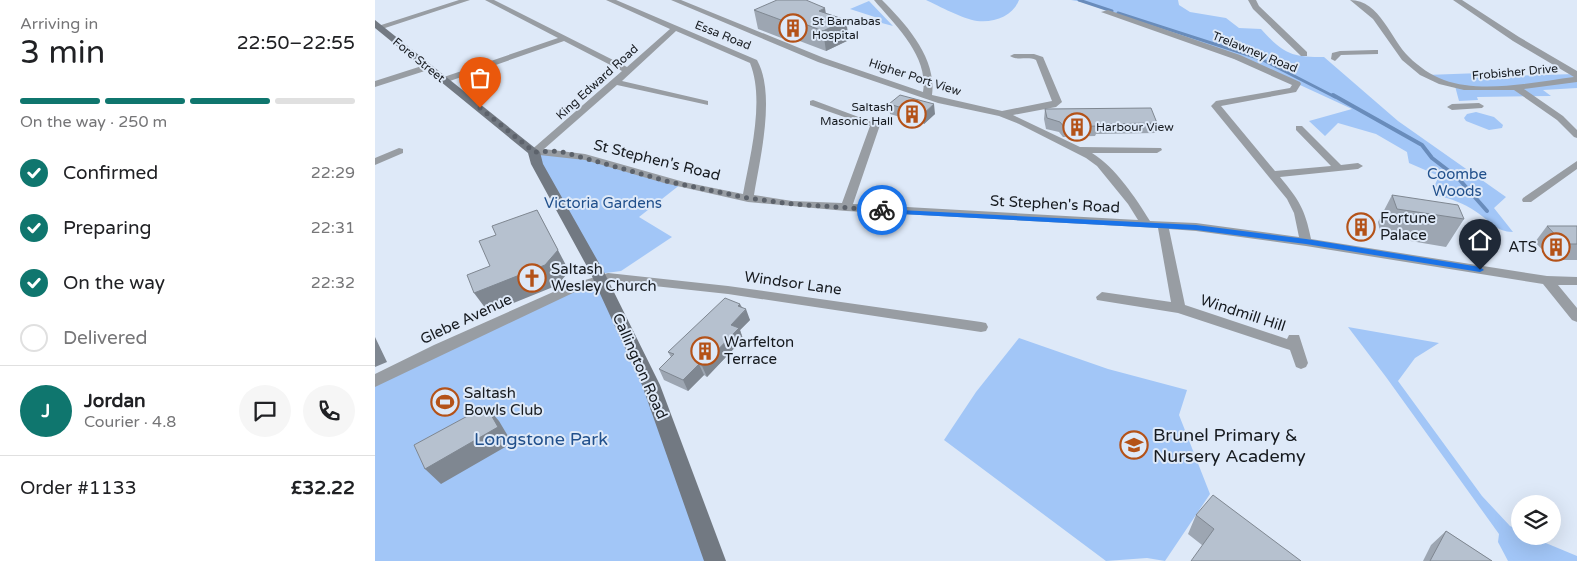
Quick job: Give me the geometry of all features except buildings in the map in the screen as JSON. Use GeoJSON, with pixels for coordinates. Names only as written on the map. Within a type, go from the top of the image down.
{"type":"FeatureCollection","features":[{"type":"Feature","properties":{"kind":"street"},"geometry":{"type":"LineString","coordinates":[[377,25],[466,0]]}},
{"type":"Feature","properties":{"kind":"street"},"geometry":{"type":"LineString","coordinates":[[489,0],[628,70]]}},
{"type":"Feature","properties":{"kind":"street","name":"Essa Road"},"geometry":{"type":"LineString","coordinates":[[610,0],[674,29],[755,62],[758,67],[761,88],[758,139],[748,198]]}},
{"type":"Feature","properties":{"kind":"street","name":"Higher Port View"},"geometry":{"type":"LineString","coordinates":[[675,0],[821,60],[947,103],[1002,114],[1078,150],[1096,160],[1115,178],[1147,225]]}},
{"type":"Feature","properties":{"kind":"street"},"geometry":{"type":"LineString","coordinates":[[878,0],[891,12],[914,44],[924,64],[930,88],[927,96]]}},
{"type":"Feature","properties":{"kind":"street"},"geometry":{"type":"LineString","coordinates":[[1252,0],[1254,6],[1304,54]]}},
{"type":"Feature","properties":{"kind":"street","name":"Frobisher Drive"},"geometry":{"type":"LineString","coordinates":[[1354,0],[1378,20],[1405,58],[1423,73],[1455,86],[1476,89],[1577,79]]}},
{"type":"Feature","properties":{"kind":"street"},"geometry":{"type":"LineString","coordinates":[[1457,0],[1516,39],[1577,75]]}},
{"type":"Feature","properties":{"kind":"street","name":"Trelawney Road"},"geometry":{"type":"LineString","coordinates":[[1111,13],[1237,57],[1297,84],[1293,90],[1219,103],[1216,106],[1292,198],[1300,213],[1306,242]]}},
{"type":"Feature","properties":{"kind":"street","name":"Fore Street"},"geometry":{"type":"LineString","coordinates":[[377,25],[534,152]]}},
{"type":"Feature","properties":{"kind":"street","name":"King Edward Road"},"geometry":{"type":"LineString","coordinates":[[534,152],[551,140],[674,29]]}},
{"type":"Feature","properties":{"kind":"street"},"geometry":{"type":"LineString","coordinates":[[444,80],[567,38]]}},
{"type":"Feature","properties":{"kind":"street"},"geometry":{"type":"LineString","coordinates":[[1335,59],[1335,55],[1340,53],[1375,52]]}},
{"type":"Feature","properties":{"kind":"street"},"geometry":{"type":"LineString","coordinates":[[1002,114],[1053,105],[1057,102],[1040,59],[1034,56],[1014,56]]}},
{"type":"Feature","properties":{"kind":"street"},"geometry":{"type":"LineString","coordinates":[[375,84],[427,67]]}},
{"type":"Feature","properties":{"kind":"street"},"geometry":{"type":"LineString","coordinates":[[615,82],[705,103]]}},
{"type":"Feature","properties":{"kind":"street","name":"Frobisher Drive"},"geometry":{"type":"LineString","coordinates":[[1455,86],[1457,99],[1464,107]]}},
{"type":"Feature","properties":{"kind":"street"},"geometry":{"type":"LineString","coordinates":[[1515,86],[1560,118],[1577,135]]}},
{"type":"Feature","properties":{"kind":"street"},"geometry":{"type":"LineString","coordinates":[[813,103],[875,126],[846,208]]}},
{"type":"Feature","properties":{"kind":"street"},"geometry":{"type":"LineString","coordinates":[[1452,107],[1479,106]]}},
{"type":"Feature","properties":{"kind":"street"},"geometry":{"type":"LineString","coordinates":[[1299,128],[1339,168]]}},
{"type":"Feature","properties":{"kind":"street"},"geometry":{"type":"LineString","coordinates":[[1078,150],[1157,150]]}},
{"type":"Feature","properties":{"kind":"street"},"geometry":{"type":"LineString","coordinates":[[375,162],[399,151]]}},
{"type":"Feature","properties":{"kind":"street","name":"St Stephen's Road"},"geometry":{"type":"LineString","coordinates":[[534,152],[559,151],[670,182],[748,198],[846,208],[1196,227],[1306,242],[1547,280],[1577,281]]}},
{"type":"Feature","properties":{"kind":"street","name":"Callington Road"},"geometry":{"type":"LineString","coordinates":[[534,152],[537,164],[600,278],[651,384],[715,561]]}},
{"type":"Feature","properties":{"kind":"street"},"geometry":{"type":"LineString","coordinates":[[1527,200],[1577,164]]}},
{"type":"Feature","properties":{"kind":"street"},"geometry":{"type":"LineString","coordinates":[[1273,174],[1359,166]]}},
{"type":"Feature","properties":{"kind":"street","name":"Windmill Hill"},"geometry":{"type":"LineString","coordinates":[[1163,226],[1179,308]]}},
{"type":"Feature","properties":{"kind":"street","name":"Windsor Lane"},"geometry":{"type":"LineString","coordinates":[[600,278],[608,277],[728,290],[981,327]]}},
{"type":"Feature","properties":{"kind":"street","name":"Glebe Avenue"},"geometry":{"type":"LineString","coordinates":[[375,381],[470,335],[600,278]]}},
{"type":"Feature","properties":{"kind":"street"},"geometry":{"type":"LineString","coordinates":[[1547,280],[1577,317]]}},
{"type":"Feature","properties":{"kind":"street","name":"Windmill Hill"},"geometry":{"type":"LineString","coordinates":[[1102,297],[1179,308],[1295,342],[1301,363]]}},
{"type":"Feature","properties":{"kind":"green space"},"geometry":{"type":"Polygon","coordinates":[[[926,0],[1019,0],[1008,14],[1002,17],[990,21],[977,21],[965,18],[926,0]]]}},
{"type":"Feature","properties":{"kind":"green space","name":"Coombe Woods"},"geometry":{"type":"Polygon","coordinates":[[[1071,0],[1178,0],[1179,5],[1190,12],[1226,18],[1239,28],[1261,29],[1282,49],[1296,55],[1324,57],[1398,121],[1506,197],[1494,208],[1513,232],[1497,228],[1475,211],[1462,204],[1438,196],[1432,191],[1439,176],[1409,163],[1407,152],[1376,134],[1338,123],[1325,136],[1309,121],[1352,109],[1287,79],[1089,3],[1071,0]]]}},
{"type":"Feature","properties":{"kind":"green space"},"geometry":{"type":"Polygon","coordinates":[[[869,1],[893,26],[878,22],[881,19],[850,9],[869,1]]]}},
{"type":"Feature","properties":{"kind":"green space"},"geometry":{"type":"Polygon","coordinates":[[[1481,73],[1489,79],[1509,79],[1505,76],[1575,74],[1577,75],[1577,88],[1543,90],[1551,96],[1477,97],[1478,100],[1459,101],[1455,86],[1426,75],[1481,73]]]}},
{"type":"Feature","properties":{"kind":"green space"},"geometry":{"type":"Polygon","coordinates":[[[1476,112],[1494,117],[1503,125],[1502,128],[1489,130],[1466,121],[1464,118],[1467,114],[1476,112]]]}},
{"type":"Feature","properties":{"kind":"green space","name":"Victoria Gardens"},"geometry":{"type":"Polygon","coordinates":[[[559,151],[681,184],[639,217],[672,237],[621,271],[598,274],[534,152],[559,151]]]}},
{"type":"Feature","properties":{"kind":"green space","name":"Longstone Park"},"geometry":{"type":"Polygon","coordinates":[[[600,278],[715,561],[375,561],[375,381],[600,278]]]}},
{"type":"Feature","properties":{"kind":"green space"},"geometry":{"type":"Polygon","coordinates":[[[1348,327],[1439,343],[1415,358],[1398,381],[1482,496],[1511,526],[1511,545],[1551,545],[1577,556],[1577,561],[1508,561],[1498,542],[1499,534],[1348,327]]]}},
{"type":"Feature","properties":{"kind":"green space"},"geometry":{"type":"Polygon","coordinates":[[[1019,338],[1108,369],[1187,390],[1179,415],[1210,494],[1165,561],[1147,558],[1106,561],[944,440],[976,392],[1019,338]]]}},
{"type":"Feature","properties":{"kind":"waterway"},"geometry":{"type":"LineString","coordinates":[[1079,0],[1112,11]]}},
{"type":"Feature","properties":{"kind":"waterway"},"geometry":{"type":"LineString","coordinates":[[1118,13],[1261,59],[1335,97]]}},
{"type":"Feature","properties":{"kind":"waterway"},"geometry":{"type":"LineString","coordinates":[[1333,95],[1422,145],[1432,158],[1458,178],[1487,211]]}},
{"type":"Feature","properties":{"kind":"way so far"},"geometry":{"type":"LineString","coordinates":[[480,108],[534,152],[559,151],[670,182],[748,198],[792,204],[882,210]]}},
{"type":"Feature","properties":{"kind":"place","name":"St Barnabas Hospital"},"geometry":{"type":"Point","coordinates":[793,28]}},
{"type":"Feature","properties":{"kind":"place","name":"Saltash Masonic Hall"},"geometry":{"type":"Point","coordinates":[912,114]}},
{"type":"Feature","properties":{"kind":"place","name":"Harbour View"},"geometry":{"type":"Point","coordinates":[1077,127]}},
{"type":"Feature","properties":{"kind":"place","name":"Fortune Palace"},"geometry":{"type":"Point","coordinates":[1361,227]}},
{"type":"Feature","properties":{"kind":"place","name":"ATS"},"geometry":{"type":"Point","coordinates":[1556,247]}},
{"type":"Feature","properties":{"kind":"place","name":"Saltash Wesley Church"},"geometry":{"type":"Point","coordinates":[532,278]}},
{"type":"Feature","properties":{"kind":"place","name":"Warfelton Terrace"},"geometry":{"type":"Point","coordinates":[705,351]}},
{"type":"Feature","properties":{"kind":"place","name":"Saltash Bowls Club"},"geometry":{"type":"Point","coordinates":[445,402]}},
{"type":"Feature","properties":{"kind":"place","name":"Brunel Primary & Nursery Academy"},"geometry":{"type":"Point","coordinates":[1134,445]}},
{"type":"Feature","properties":{"kind":"route"},"geometry":{"type":"LineString","coordinates":[[882,210],[1196,227],[1306,242],[1480,270]]}}]}
